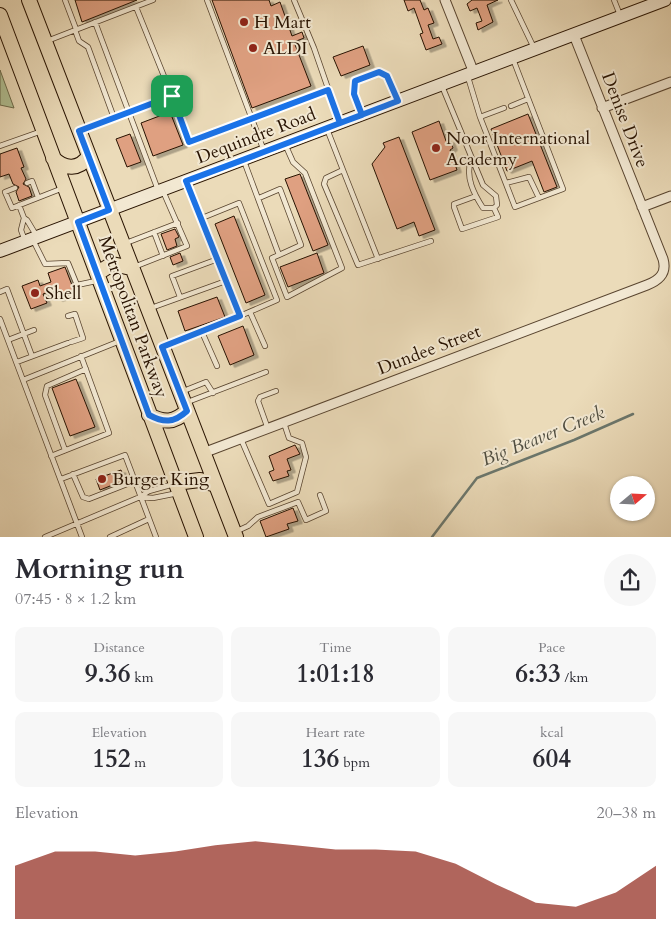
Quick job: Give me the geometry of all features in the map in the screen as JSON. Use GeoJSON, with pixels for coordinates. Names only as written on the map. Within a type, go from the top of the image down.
{"type":"FeatureCollection","features":[{"type":"Feature","properties":{"kind":"main road","name":"Metropolitan Parkway"},"geometry":{"type":"LineString","coordinates":[[30,0],[122,245],[235,535]]}},
{"type":"Feature","properties":{"kind":"main road","name":"Dequindre Road"},"geometry":{"type":"LineString","coordinates":[[1,247],[32,239],[78,222],[665,0]]}},
{"type":"Feature","properties":{"kind":"main road","name":"Metropolitan Parkway"},"geometry":{"type":"LineString","coordinates":[[0,15],[196,537]]}},
{"type":"Feature","properties":{"kind":"main road"},"geometry":{"type":"LineString","coordinates":[[53,158],[64,166],[76,167],[81,165],[89,156]]}},
{"type":"Feature","properties":{"kind":"main road"},"geometry":{"type":"LineString","coordinates":[[99,276],[112,264],[131,268]]}},
{"type":"Feature","properties":{"kind":"main road"},"geometry":{"type":"LineString","coordinates":[[149,415],[158,420],[170,422],[184,402]]}},
{"type":"Feature","properties":{"kind":"main road"},"geometry":{"type":"LineString","coordinates":[[177,488],[200,480],[216,485]]}},
{"type":"Feature","properties":{"kind":"street"},"geometry":{"type":"LineString","coordinates":[[445,0],[470,74]]}},
{"type":"Feature","properties":{"kind":"street","name":"Denise Drive"},"geometry":{"type":"LineString","coordinates":[[574,35],[663,259],[663,274]]}},
{"type":"Feature","properties":{"kind":"street"},"geometry":{"type":"LineString","coordinates":[[602,108],[671,82]]}},
{"type":"Feature","properties":{"kind":"street"},"geometry":{"type":"LineString","coordinates":[[642,207],[671,196]]}},
{"type":"Feature","properties":{"kind":"street","name":"Dundee Street"},"geometry":{"type":"LineString","coordinates":[[203,453],[647,285],[658,280],[663,274]]}},
{"type":"Feature","properties":{"kind":"lane"},"geometry":{"type":"LineString","coordinates":[[65,0],[79,41],[88,47],[114,118]]}},
{"type":"Feature","properties":{"kind":"lane"},"geometry":{"type":"LineString","coordinates":[[46,42],[75,29],[153,0]]}},
{"type":"Feature","properties":{"kind":"lane"},"geometry":{"type":"LineString","coordinates":[[207,0],[264,152]]}},
{"type":"Feature","properties":{"kind":"lane"},"geometry":{"type":"LineString","coordinates":[[294,0],[340,123]]}},
{"type":"Feature","properties":{"kind":"lane"},"geometry":{"type":"LineString","coordinates":[[511,0],[535,49]]}},
{"type":"Feature","properties":{"kind":"lane"},"geometry":{"type":"LineString","coordinates":[[614,0],[620,17]]}},
{"type":"Feature","properties":{"kind":"lane"},"geometry":{"type":"LineString","coordinates":[[136,7],[189,142],[251,117],[328,90]]}},
{"type":"Feature","properties":{"kind":"lane"},"geometry":{"type":"LineString","coordinates":[[95,22],[128,113],[187,246],[131,268]]}},
{"type":"Feature","properties":{"kind":"lane"},"geometry":{"type":"LineString","coordinates":[[470,74],[480,117],[514,207],[563,189],[512,58]]}},
{"type":"Feature","properties":{"kind":"lane"},"geometry":{"type":"LineString","coordinates":[[362,115],[354,94],[355,81],[384,73],[398,101]]}},
{"type":"Feature","properties":{"kind":"lane"},"geometry":{"type":"LineString","coordinates":[[441,85],[483,185],[496,196],[497,205],[494,208]]}},
{"type":"Feature","properties":{"kind":"lane"},"geometry":{"type":"LineString","coordinates":[[79,131],[172,96]]}},
{"type":"Feature","properties":{"kind":"lane"},"geometry":{"type":"LineString","coordinates":[[510,106],[528,99]]}},
{"type":"Feature","properties":{"kind":"lane"},"geometry":{"type":"LineString","coordinates":[[480,117],[504,108]]}},
{"type":"Feature","properties":{"kind":"lane"},"geometry":{"type":"LineString","coordinates":[[326,128],[378,259]]}},
{"type":"Feature","properties":{"kind":"lane"},"geometry":{"type":"LineString","coordinates":[[0,146],[43,131]]}},
{"type":"Feature","properties":{"kind":"lane"},"geometry":{"type":"LineString","coordinates":[[259,198],[280,189],[301,245],[272,258],[287,297],[342,268],[304,173],[293,162],[285,144]]}},
{"type":"Feature","properties":{"kind":"lane"},"geometry":{"type":"LineString","coordinates":[[243,160],[279,255]]}},
{"type":"Feature","properties":{"kind":"lane"},"geometry":{"type":"LineString","coordinates":[[471,160],[468,169],[476,196],[483,208],[494,208]]}},
{"type":"Feature","properties":{"kind":"lane"},"geometry":{"type":"LineString","coordinates":[[343,170],[326,178],[324,184],[358,265],[431,240]]}},
{"type":"Feature","properties":{"kind":"lane"},"geometry":{"type":"LineString","coordinates":[[506,183],[525,176],[529,177],[533,181],[539,198]]}},
{"type":"Feature","properties":{"kind":"lane"},"geometry":{"type":"LineString","coordinates":[[27,183],[32,181],[38,198]]}},
{"type":"Feature","properties":{"kind":"lane"},"geometry":{"type":"LineString","coordinates":[[186,181],[240,316]]}},
{"type":"Feature","properties":{"kind":"lane"},"geometry":{"type":"LineString","coordinates":[[15,188],[5,192],[12,208],[64,187]]}},
{"type":"Feature","properties":{"kind":"lane"},"geometry":{"type":"LineString","coordinates":[[476,196],[454,204],[462,229],[498,217],[494,208]]}},
{"type":"Feature","properties":{"kind":"lane"},"geometry":{"type":"LineString","coordinates":[[162,347],[277,300],[239,203],[202,218]]}},
{"type":"Feature","properties":{"kind":"lane"},"geometry":{"type":"LineString","coordinates":[[19,205],[24,218],[27,220],[32,239],[45,264],[68,263],[77,285],[99,276]]}},
{"type":"Feature","properties":{"kind":"lane"},"geometry":{"type":"LineString","coordinates":[[24,218],[21,230],[32,239]]}},
{"type":"Feature","properties":{"kind":"lane"},"geometry":{"type":"LineString","coordinates":[[122,245],[178,223]]}},
{"type":"Feature","properties":{"kind":"lane"},"geometry":{"type":"LineString","coordinates":[[154,232],[163,256]]}},
{"type":"Feature","properties":{"kind":"lane"},"geometry":{"type":"LineString","coordinates":[[180,297],[172,276],[218,259]]}},
{"type":"Feature","properties":{"kind":"lane"},"geometry":{"type":"LineString","coordinates":[[147,310],[226,282]]}},
{"type":"Feature","properties":{"kind":"lane"},"geometry":{"type":"LineString","coordinates":[[0,292],[7,289],[32,356]]}},
{"type":"Feature","properties":{"kind":"lane"},"geometry":{"type":"LineString","coordinates":[[250,312],[265,346]]}},
{"type":"Feature","properties":{"kind":"lane"},"geometry":{"type":"LineString","coordinates":[[16,362],[83,338],[75,314],[68,316]]}},
{"type":"Feature","properties":{"kind":"lane"},"geometry":{"type":"LineString","coordinates":[[0,319],[71,508],[79,523],[82,537]]}},
{"type":"Feature","properties":{"kind":"lane"},"geometry":{"type":"LineString","coordinates":[[8,340],[34,330]]}},
{"type":"Feature","properties":{"kind":"lane"},"geometry":{"type":"LineString","coordinates":[[202,332],[217,366]]}},
{"type":"Feature","properties":{"kind":"lane"},"geometry":{"type":"LineString","coordinates":[[23,380],[122,340]]}},
{"type":"Feature","properties":{"kind":"lane"},"geometry":{"type":"LineString","coordinates":[[51,456],[109,432],[81,356]]}},
{"type":"Feature","properties":{"kind":"lane"},"geometry":{"type":"LineString","coordinates":[[66,450],[45,395],[47,386],[86,369]]}},
{"type":"Feature","properties":{"kind":"lane"},"geometry":{"type":"LineString","coordinates":[[184,402],[213,393],[266,372]]}},
{"type":"Feature","properties":{"kind":"lane"},"geometry":{"type":"LineString","coordinates":[[184,402],[206,382],[213,393]]}},
{"type":"Feature","properties":{"kind":"lane"},"geometry":{"type":"LineString","coordinates":[[268,429],[258,402],[260,397],[276,392]]}},
{"type":"Feature","properties":{"kind":"lane"},"geometry":{"type":"LineString","coordinates":[[241,439],[269,504],[297,492],[306,457],[302,443],[289,438],[284,423]]}},
{"type":"Feature","properties":{"kind":"lane"},"geometry":{"type":"LineString","coordinates":[[61,479],[126,455],[154,537]]}},
{"type":"Feature","properties":{"kind":"lane"},"geometry":{"type":"LineString","coordinates":[[73,474],[83,497],[89,499],[135,481]]}},
{"type":"Feature","properties":{"kind":"lane"},"geometry":{"type":"LineString","coordinates":[[45,537],[140,497],[149,490],[177,488]]}},
{"type":"Feature","properties":{"kind":"lane"},"geometry":{"type":"LineString","coordinates":[[140,497],[153,498],[177,488]]}},
{"type":"Feature","properties":{"kind":"lane"},"geometry":{"type":"LineString","coordinates":[[235,535],[258,517],[298,502],[306,520],[326,511],[320,495]]}},
{"type":"Feature","properties":{"kind":"lane"},"geometry":{"type":"LineString","coordinates":[[110,537],[149,519]]}},
{"type":"Feature","properties":{"kind":"green space"},"geometry":{"type":"Polygon","coordinates":[[[0,70],[14,108],[0,105],[0,70]]]}},
{"type":"Feature","properties":{"kind":"building"},"geometry":{"type":"Polygon","coordinates":[[[75,0],[137,0],[82,22],[75,0]]]}},
{"type":"Feature","properties":{"kind":"building"},"geometry":{"type":"Polygon","coordinates":[[[212,0],[269,0],[271,6],[280,2],[292,36],[302,32],[304,38],[294,42],[311,86],[252,108],[212,0]]]}},
{"type":"Feature","properties":{"kind":"building"},"geometry":{"type":"Polygon","coordinates":[[[404,0],[420,0],[424,10],[428,8],[434,23],[428,25],[433,39],[439,37],[442,44],[426,50],[420,34],[423,33],[414,8],[408,11],[404,0]]]}},
{"type":"Feature","properties":{"kind":"building"},"geometry":{"type":"Polygon","coordinates":[[[472,0],[498,0],[487,5],[493,22],[478,30],[476,23],[482,21],[477,8],[470,11],[467,4],[472,0]]]}},
{"type":"Feature","properties":{"kind":"building"},"geometry":{"type":"Polygon","coordinates":[[[363,46],[370,65],[341,76],[333,57],[363,46]]]}},
{"type":"Feature","properties":{"kind":"building"},"geometry":{"type":"Polygon","coordinates":[[[170,112],[183,145],[153,156],[141,123],[170,112]]]}},
{"type":"Feature","properties":{"kind":"building"},"geometry":{"type":"Polygon","coordinates":[[[528,114],[557,187],[544,192],[532,161],[507,171],[491,129],[528,114]]]}},
{"type":"Feature","properties":{"kind":"building"},"geometry":{"type":"Polygon","coordinates":[[[439,121],[446,141],[450,140],[453,148],[450,150],[457,170],[430,180],[412,132],[439,121]]]}},
{"type":"Feature","properties":{"kind":"building"},"geometry":{"type":"Polygon","coordinates":[[[130,134],[141,162],[127,167],[116,139],[130,134]]]}},
{"type":"Feature","properties":{"kind":"building"},"geometry":{"type":"Polygon","coordinates":[[[399,137],[435,230],[419,236],[414,222],[397,229],[372,164],[385,147],[383,143],[399,137]]]}},
{"type":"Feature","properties":{"kind":"building"},"geometry":{"type":"Polygon","coordinates":[[[17,148],[24,167],[21,168],[26,179],[23,184],[29,187],[32,196],[19,201],[16,192],[19,187],[13,184],[9,174],[0,177],[0,154],[17,148]]]}},
{"type":"Feature","properties":{"kind":"building"},"geometry":{"type":"Polygon","coordinates":[[[300,174],[328,245],[313,251],[285,179],[300,174]]]}},
{"type":"Feature","properties":{"kind":"building"},"geometry":{"type":"Polygon","coordinates":[[[234,216],[265,295],[246,303],[215,224],[234,216]]]}},
{"type":"Feature","properties":{"kind":"building"},"geometry":{"type":"Polygon","coordinates":[[[175,229],[179,237],[175,239],[177,246],[167,250],[161,234],[175,229]]]}},
{"type":"Feature","properties":{"kind":"building"},"geometry":{"type":"Polygon","coordinates":[[[180,253],[183,261],[173,265],[170,257],[180,253]]]}},
{"type":"Feature","properties":{"kind":"building"},"geometry":{"type":"Polygon","coordinates":[[[317,253],[324,273],[288,287],[280,267],[317,253]]]}},
{"type":"Feature","properties":{"kind":"building"},"geometry":{"type":"Polygon","coordinates":[[[65,267],[75,293],[58,299],[54,290],[43,294],[47,303],[31,309],[22,286],[38,280],[40,286],[51,282],[48,273],[65,267]]]}},
{"type":"Feature","properties":{"kind":"building"},"geometry":{"type":"Polygon","coordinates":[[[217,297],[225,317],[185,331],[178,311],[217,297]]]}},
{"type":"Feature","properties":{"kind":"building"},"geometry":{"type":"Polygon","coordinates":[[[243,326],[254,355],[230,365],[218,336],[243,326]]]}},
{"type":"Feature","properties":{"kind":"building"},"geometry":{"type":"Polygon","coordinates":[[[76,379],[95,427],[70,436],[52,388],[76,379]]]}},
{"type":"Feature","properties":{"kind":"building"},"geometry":{"type":"Polygon","coordinates":[[[295,445],[300,454],[287,459],[291,470],[287,471],[289,476],[273,481],[269,472],[274,470],[269,456],[295,445]]]}},
{"type":"Feature","properties":{"kind":"building"},"geometry":{"type":"Polygon","coordinates":[[[121,470],[125,480],[100,490],[96,479],[121,470]]]}},
{"type":"Feature","properties":{"kind":"building"},"geometry":{"type":"Polygon","coordinates":[[[293,508],[298,521],[287,524],[289,529],[266,537],[260,521],[293,508]]]}},
{"type":"Feature","properties":{"kind":"waterway","name":"Big Beaver Creek"},"geometry":{"type":"LineString","coordinates":[[432,537],[477,478],[574,440],[633,414]]}},
{"type":"Feature","properties":{"kind":"place","name":"H Mart"},"geometry":{"type":"Point","coordinates":[244,22]}},
{"type":"Feature","properties":{"kind":"place","name":"ALDI"},"geometry":{"type":"Point","coordinates":[253,48]}},
{"type":"Feature","properties":{"kind":"place","name":"Noor International Academy"},"geometry":{"type":"Point","coordinates":[436,148]}},
{"type":"Feature","properties":{"kind":"place","name":"Shell"},"geometry":{"type":"Point","coordinates":[35,293]}},
{"type":"Feature","properties":{"kind":"place","name":"Burger King"},"geometry":{"type":"Point","coordinates":[102,479]}},
{"type":"Feature","properties":{"kind":"route"},"geometry":{"type":"LineString","coordinates":[[172,96],[79,131],[109,210],[78,222],[149,415],[158,420],[170,422],[181,417],[187,411],[162,347],[240,316],[186,181],[264,152],[326,128],[340,123],[362,115],[398,101],[387,76],[379,72],[355,81],[354,94],[362,115],[340,123],[328,90],[251,117],[189,142],[172,96]]}}]}
